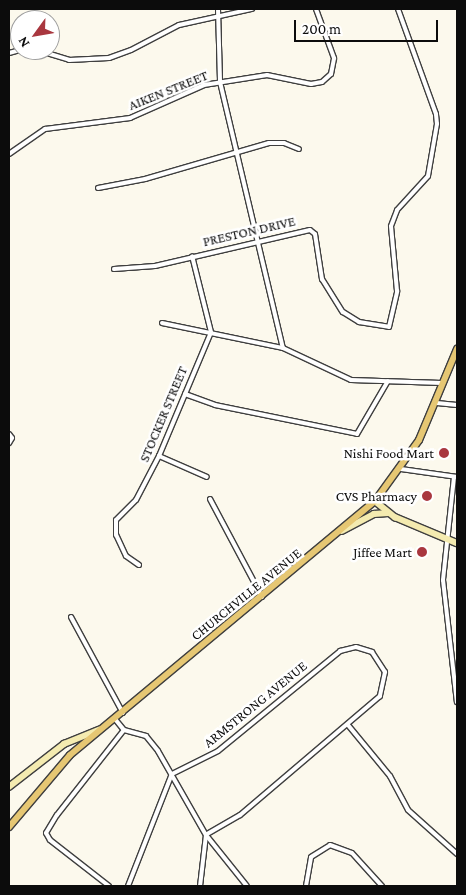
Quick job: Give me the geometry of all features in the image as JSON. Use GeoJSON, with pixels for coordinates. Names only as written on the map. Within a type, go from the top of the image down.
{"type":"FeatureCollection","features":[{"type":"Feature","properties":{"kind":"main road","name":"CHURCHVILLE AVENUE"},"geometry":{"type":"LineString","coordinates":[[9,827],[70,755],[342,531],[375,501],[401,470],[436,403],[457,349]]}},
{"type":"Feature","properties":{"kind":"street"},"geometry":{"type":"LineString","coordinates":[[218,9],[220,82],[283,348]]}},
{"type":"Feature","properties":{"kind":"street"},"geometry":{"type":"LineString","coordinates":[[60,57],[69,60],[109,58],[131,50],[173,27],[252,9]]}},
{"type":"Feature","properties":{"kind":"street","name":"AIKEN STREET"},"geometry":{"type":"LineString","coordinates":[[9,154],[45,129],[130,118],[195,89],[220,82],[269,75],[311,84],[325,80],[333,68],[333,56],[316,9]]}},
{"type":"Feature","properties":{"kind":"street","name":"PRESTON DRIVE"},"geometry":{"type":"LineString","coordinates":[[114,269],[155,266],[305,229],[313,231],[321,277],[343,312],[359,322],[389,327],[397,291],[391,226],[397,210],[428,176],[437,124],[436,114],[398,9]]}},
{"type":"Feature","properties":{"kind":"street"},"geometry":{"type":"LineString","coordinates":[[98,188],[145,180],[237,150],[275,142],[299,149]]}},
{"type":"Feature","properties":{"kind":"street"},"geometry":{"type":"LineString","coordinates":[[192,256],[211,332]]}},
{"type":"Feature","properties":{"kind":"street"},"geometry":{"type":"LineString","coordinates":[[162,323],[283,348],[342,377],[445,383]]}},
{"type":"Feature","properties":{"kind":"street","name":"STOCKER STREET"},"geometry":{"type":"LineString","coordinates":[[138,566],[126,556],[116,534],[115,523],[136,500],[159,456],[211,332]]}},
{"type":"Feature","properties":{"kind":"street"},"geometry":{"type":"LineString","coordinates":[[185,394],[215,405],[357,434],[388,381]]}},
{"type":"Feature","properties":{"kind":"street"},"geometry":{"type":"LineString","coordinates":[[436,403],[457,406]]}},
{"type":"Feature","properties":{"kind":"street"},"geometry":{"type":"LineString","coordinates":[[9,434],[12,438],[9,443]]}},
{"type":"Feature","properties":{"kind":"street"},"geometry":{"type":"LineString","coordinates":[[159,456],[207,477]]}},
{"type":"Feature","properties":{"kind":"street"},"geometry":{"type":"LineString","coordinates":[[401,470],[455,477],[444,588],[457,702]]}},
{"type":"Feature","properties":{"kind":"street"},"geometry":{"type":"LineString","coordinates":[[210,499],[262,597]]}},
{"type":"Feature","properties":{"kind":"street"},"geometry":{"type":"LineString","coordinates":[[375,501],[388,513],[457,543]]}},
{"type":"Feature","properties":{"kind":"street"},"geometry":{"type":"LineString","coordinates":[[342,531],[374,514],[388,513]]}},
{"type":"Feature","properties":{"kind":"street"},"geometry":{"type":"LineString","coordinates":[[448,540],[457,547]]}},
{"type":"Feature","properties":{"kind":"street"},"geometry":{"type":"LineString","coordinates":[[71,617],[122,713]]}},
{"type":"Feature","properties":{"kind":"street","name":"ARMSTRONG AVENUE"},"geometry":{"type":"LineString","coordinates":[[172,774],[218,751],[340,651],[360,647],[378,657],[386,676],[382,693],[348,725]]}},
{"type":"Feature","properties":{"kind":"street"},"geometry":{"type":"LineString","coordinates":[[116,719],[124,730],[139,733],[150,740],[172,774],[206,835],[247,886]]}},
{"type":"Feature","properties":{"kind":"street"},"geometry":{"type":"LineString","coordinates":[[206,835],[240,815],[348,725],[390,776],[408,810],[457,854]]}},
{"type":"Feature","properties":{"kind":"street"},"geometry":{"type":"LineString","coordinates":[[9,787],[62,746],[103,728]]}},
{"type":"Feature","properties":{"kind":"street"},"geometry":{"type":"LineString","coordinates":[[109,886],[48,837],[49,827],[57,815],[124,730]]}},
{"type":"Feature","properties":{"kind":"street"},"geometry":{"type":"LineString","coordinates":[[62,746],[70,755]]}},
{"type":"Feature","properties":{"kind":"street"},"geometry":{"type":"LineString","coordinates":[[128,886],[172,774]]}},
{"type":"Feature","properties":{"kind":"street"},"geometry":{"type":"LineString","coordinates":[[200,886],[206,835]]}},
{"type":"Feature","properties":{"kind":"street"},"geometry":{"type":"LineString","coordinates":[[306,886],[312,857],[322,848],[334,845],[354,855],[382,886]]}},
{"type":"Feature","properties":{"kind":"place","name":"Nishi Food Mart"},"geometry":{"type":"Point","coordinates":[444,453]}},
{"type":"Feature","properties":{"kind":"place","name":"CVS Pharmacy"},"geometry":{"type":"Point","coordinates":[427,496]}},
{"type":"Feature","properties":{"kind":"place","name":"Jiffee Mart"},"geometry":{"type":"Point","coordinates":[422,552]}}]}
